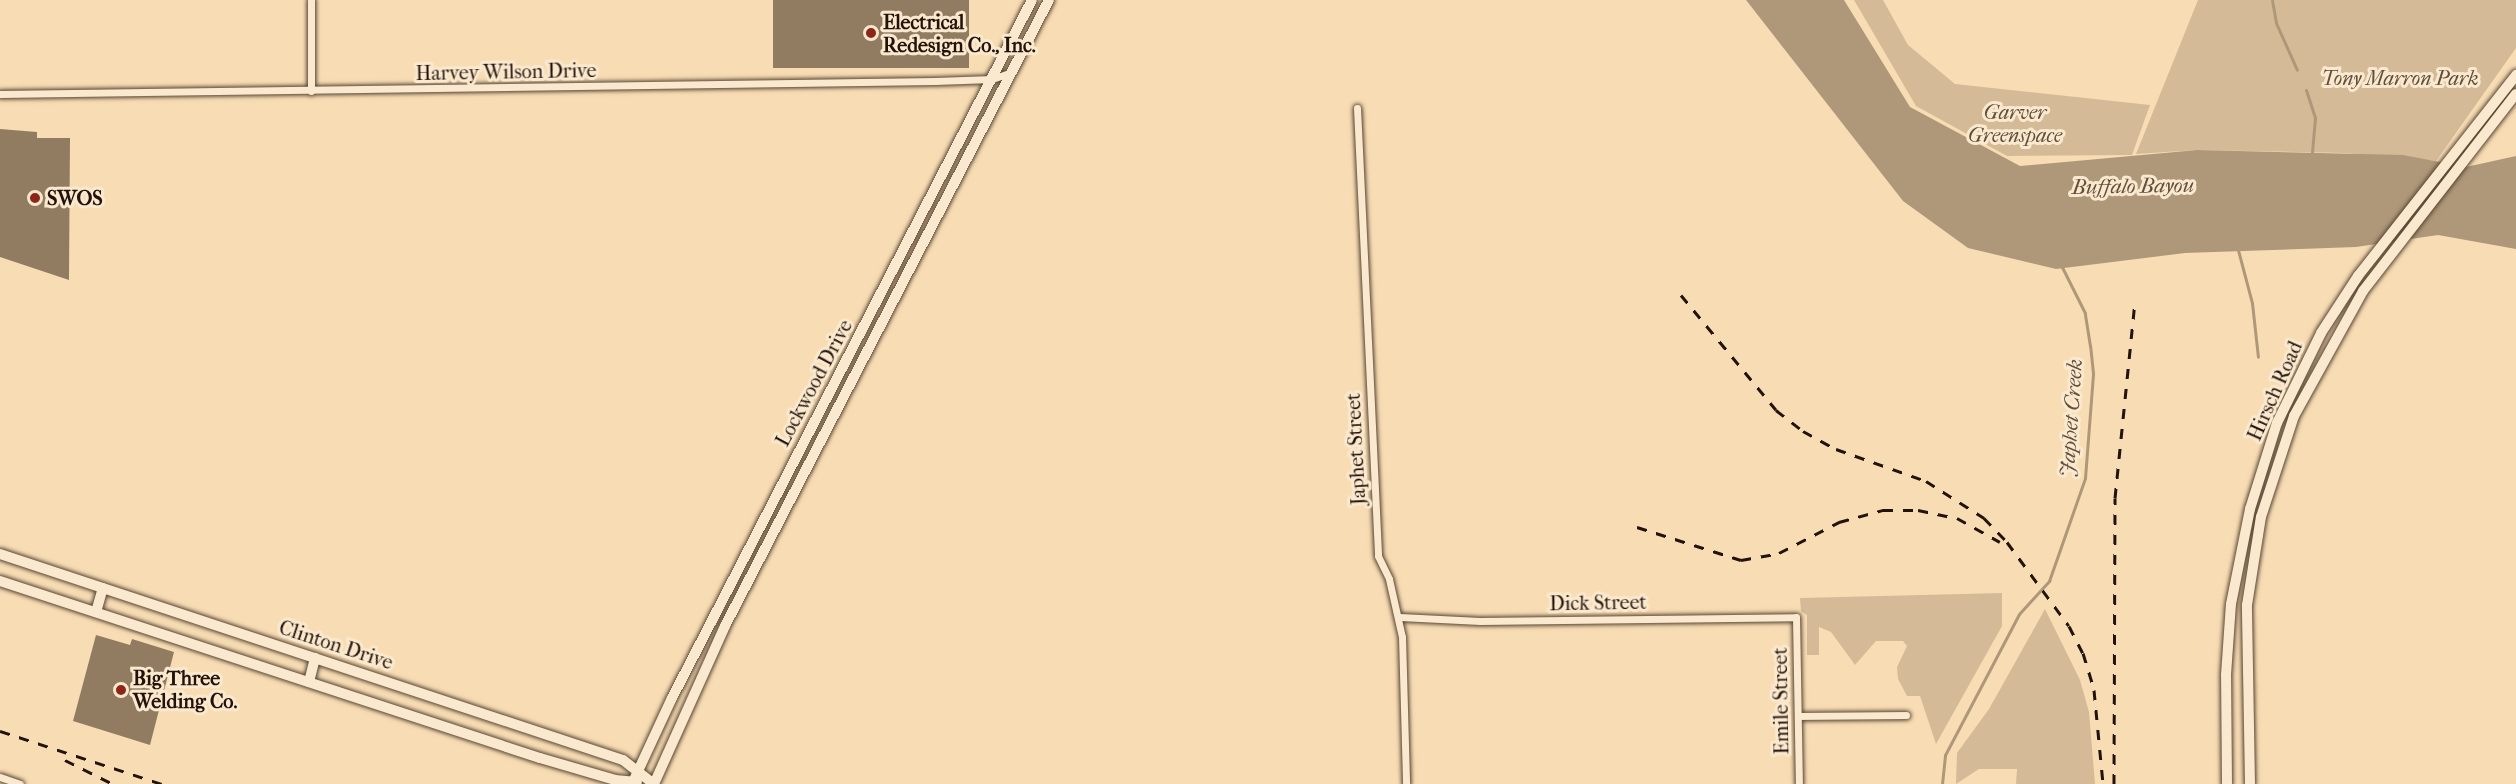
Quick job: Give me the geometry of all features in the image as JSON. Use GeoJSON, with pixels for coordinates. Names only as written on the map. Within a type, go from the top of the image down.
{"type":"FeatureCollection","features":[{"type":"Feature","properties":{"kind":"main road","name":"Lockwood Drive"},"geometry":{"type":"LineString","coordinates":[[632,783],[746,552],[931,191],[1032,0]]}},
{"type":"Feature","properties":{"kind":"main road","name":"Lockwood Drive"},"geometry":{"type":"LineString","coordinates":[[654,784],[759,558],[896,290],[1049,0]]}},
{"type":"Feature","properties":{"kind":"main road","name":"Hirsch Road"},"geometry":{"type":"LineString","coordinates":[[2227,784],[2226,675],[2236,572],[2277,423],[2321,333],[2358,276],[2516,75]]}},
{"type":"Feature","properties":{"kind":"main road","name":"Hirsch Road"},"geometry":{"type":"LineString","coordinates":[[2250,784],[2247,605],[2255,548],[2283,446],[2332,340],[2372,278],[2516,94]]}},
{"type":"Feature","properties":{"kind":"main road"},"geometry":{"type":"LineString","coordinates":[[931,191],[944,198]]}},
{"type":"Feature","properties":{"kind":"main road"},"geometry":{"type":"LineString","coordinates":[[884,286],[896,290]]}},
{"type":"Feature","properties":{"kind":"main road"},"geometry":{"type":"LineString","coordinates":[[746,552],[759,558]]}},
{"type":"Feature","properties":{"kind":"main road","name":"Clinton Drive"},"geometry":{"type":"LineString","coordinates":[[0,554],[623,760],[654,784]]}},
{"type":"Feature","properties":{"kind":"main road"},"geometry":{"type":"LineString","coordinates":[[0,581],[540,758],[632,783],[654,784]]}},
{"type":"Feature","properties":{"kind":"main road"},"geometry":{"type":"LineString","coordinates":[[96,612],[103,588]]}},
{"type":"Feature","properties":{"kind":"main road"},"geometry":{"type":"LineString","coordinates":[[727,590],[740,596]]}},
{"type":"Feature","properties":{"kind":"main road"},"geometry":{"type":"LineString","coordinates":[[696,651],[711,658]]}},
{"type":"Feature","properties":{"kind":"main road"},"geometry":{"type":"LineString","coordinates":[[309,682],[315,658]]}},
{"type":"Feature","properties":{"kind":"street"},"geometry":{"type":"LineString","coordinates":[[311,0],[311,91]]}},
{"type":"Feature","properties":{"kind":"street","name":"Harvey Wilson Drive"},"geometry":{"type":"LineString","coordinates":[[0,94],[992,79],[1011,72]]}},
{"type":"Feature","properties":{"kind":"street","name":"Japhet Street"},"geometry":{"type":"LineString","coordinates":[[1357,108],[1378,556],[1400,617],[1405,661],[1406,784]]}},
{"type":"Feature","properties":{"kind":"street","name":"Dick Street"},"geometry":{"type":"LineString","coordinates":[[1400,617],[1480,621],[1796,617]]}},
{"type":"Feature","properties":{"kind":"street","name":"Emile Street"},"geometry":{"type":"LineString","coordinates":[[1796,617],[1799,784]]}},
{"type":"Feature","properties":{"kind":"street"},"geometry":{"type":"LineString","coordinates":[[1798,716],[1906,715]]}},
{"type":"Feature","properties":{"kind":"street"},"geometry":{"type":"LineString","coordinates":[[0,777],[20,784]]}},
{"type":"Feature","properties":{"kind":"green space","name":"Garver Greenspace"},"geometry":{"type":"Polygon","coordinates":[[[1854,0],[1883,0],[1908,45],[1955,84],[2150,105],[2132,155],[2007,156],[1916,106],[1854,0]]]}},
{"type":"Feature","properties":{"kind":"green space","name":"Tony Marron Park"},"geometry":{"type":"Polygon","coordinates":[[[2198,0],[2516,0],[2516,48],[2436,161],[2345,153],[2197,150],[2136,154],[2198,0]]]}},
{"type":"Feature","properties":{"kind":"green space"},"geometry":{"type":"Polygon","coordinates":[[[2002,593],[2002,626],[1936,744],[1920,696],[1907,696],[1898,679],[1897,667],[1907,646],[1903,641],[1876,641],[1855,665],[1831,632],[1819,627],[1819,655],[1807,655],[1807,615],[1801,611],[1800,598],[2002,593]]]}},
{"type":"Feature","properties":{"kind":"green space"},"geometry":{"type":"Polygon","coordinates":[[[2045,609],[2080,680],[2089,712],[2095,784],[2016,784],[2017,769],[1979,769],[1956,784],[1957,753],[1989,709],[2045,609]]]}},
{"type":"Feature","properties":{"kind":"water","name":"Buffalo Bayou"},"geometry":{"type":"Polygon","coordinates":[[[1746,0],[1844,0],[1910,107],[2020,166],[2197,150],[2403,155],[2466,167],[2516,156],[2516,249],[2438,235],[2356,247],[2185,253],[2056,269],[1968,248],[1903,201],[1746,0]]]}},
{"type":"Feature","properties":{"kind":"building","name":"Electrical Redesign Co., Inc."},"geometry":{"type":"Polygon","coordinates":[[[773,0],[969,0],[969,68],[773,68],[773,0]]]}},
{"type":"Feature","properties":{"kind":"building","name":"SWOS"},"geometry":{"type":"Polygon","coordinates":[[[0,129],[37,132],[37,138],[70,138],[69,280],[0,257],[0,129]]]}},
{"type":"Feature","properties":{"kind":"building","name":"Big Three Welding Co."},"geometry":{"type":"Polygon","coordinates":[[[96,635],[130,645],[132,639],[174,652],[150,745],[73,721],[96,635]]]}},
{"type":"Feature","properties":{"kind":"waterway"},"geometry":{"type":"LineString","coordinates":[[2272,0],[2276,23],[2297,70]]}},
{"type":"Feature","properties":{"kind":"waterway"},"geometry":{"type":"LineString","coordinates":[[2306,90],[2315,118],[2312,155]]}},
{"type":"Feature","properties":{"kind":"waterway"},"geometry":{"type":"LineString","coordinates":[[2238,250],[2252,303],[2258,357]]}},
{"type":"Feature","properties":{"kind":"waterway","name":"Japhet Creek"},"geometry":{"type":"LineString","coordinates":[[1942,784],[1945,755],[2019,614],[2049,581],[2085,478],[2093,373],[2090,346],[2085,313],[2061,265]]}},
{"type":"Feature","properties":{"kind":"railway"},"geometry":{"type":"LineString","coordinates":[[1681,295],[1776,410],[1803,431],[1836,449],[1926,481],[1984,518],[2007,542],[2069,626],[2083,653],[2094,690],[2103,784]]}},
{"type":"Feature","properties":{"kind":"railway"},"geometry":{"type":"LineString","coordinates":[[2114,784],[2115,498],[2135,300]]}},
{"type":"Feature","properties":{"kind":"railway"},"geometry":{"type":"LineString","coordinates":[[1637,527],[1741,560],[1779,553],[1839,522],[1883,510],[1918,510],[1957,518],[2000,542]]}},
{"type":"Feature","properties":{"kind":"railway"},"geometry":{"type":"LineString","coordinates":[[0,731],[162,784]]}},
{"type":"Feature","properties":{"kind":"railway"},"geometry":{"type":"LineString","coordinates":[[65,760],[113,784]]}},
{"type":"Feature","properties":{"kind":"place","name":"Electrical Redesign Co., Inc."},"geometry":{"type":"Point","coordinates":[871,33]}},
{"type":"Feature","properties":{"kind":"place","name":"SWOS"},"geometry":{"type":"Point","coordinates":[35,198]}},
{"type":"Feature","properties":{"kind":"place","name":"Big Three Welding Co."},"geometry":{"type":"Point","coordinates":[121,690]}}]}
